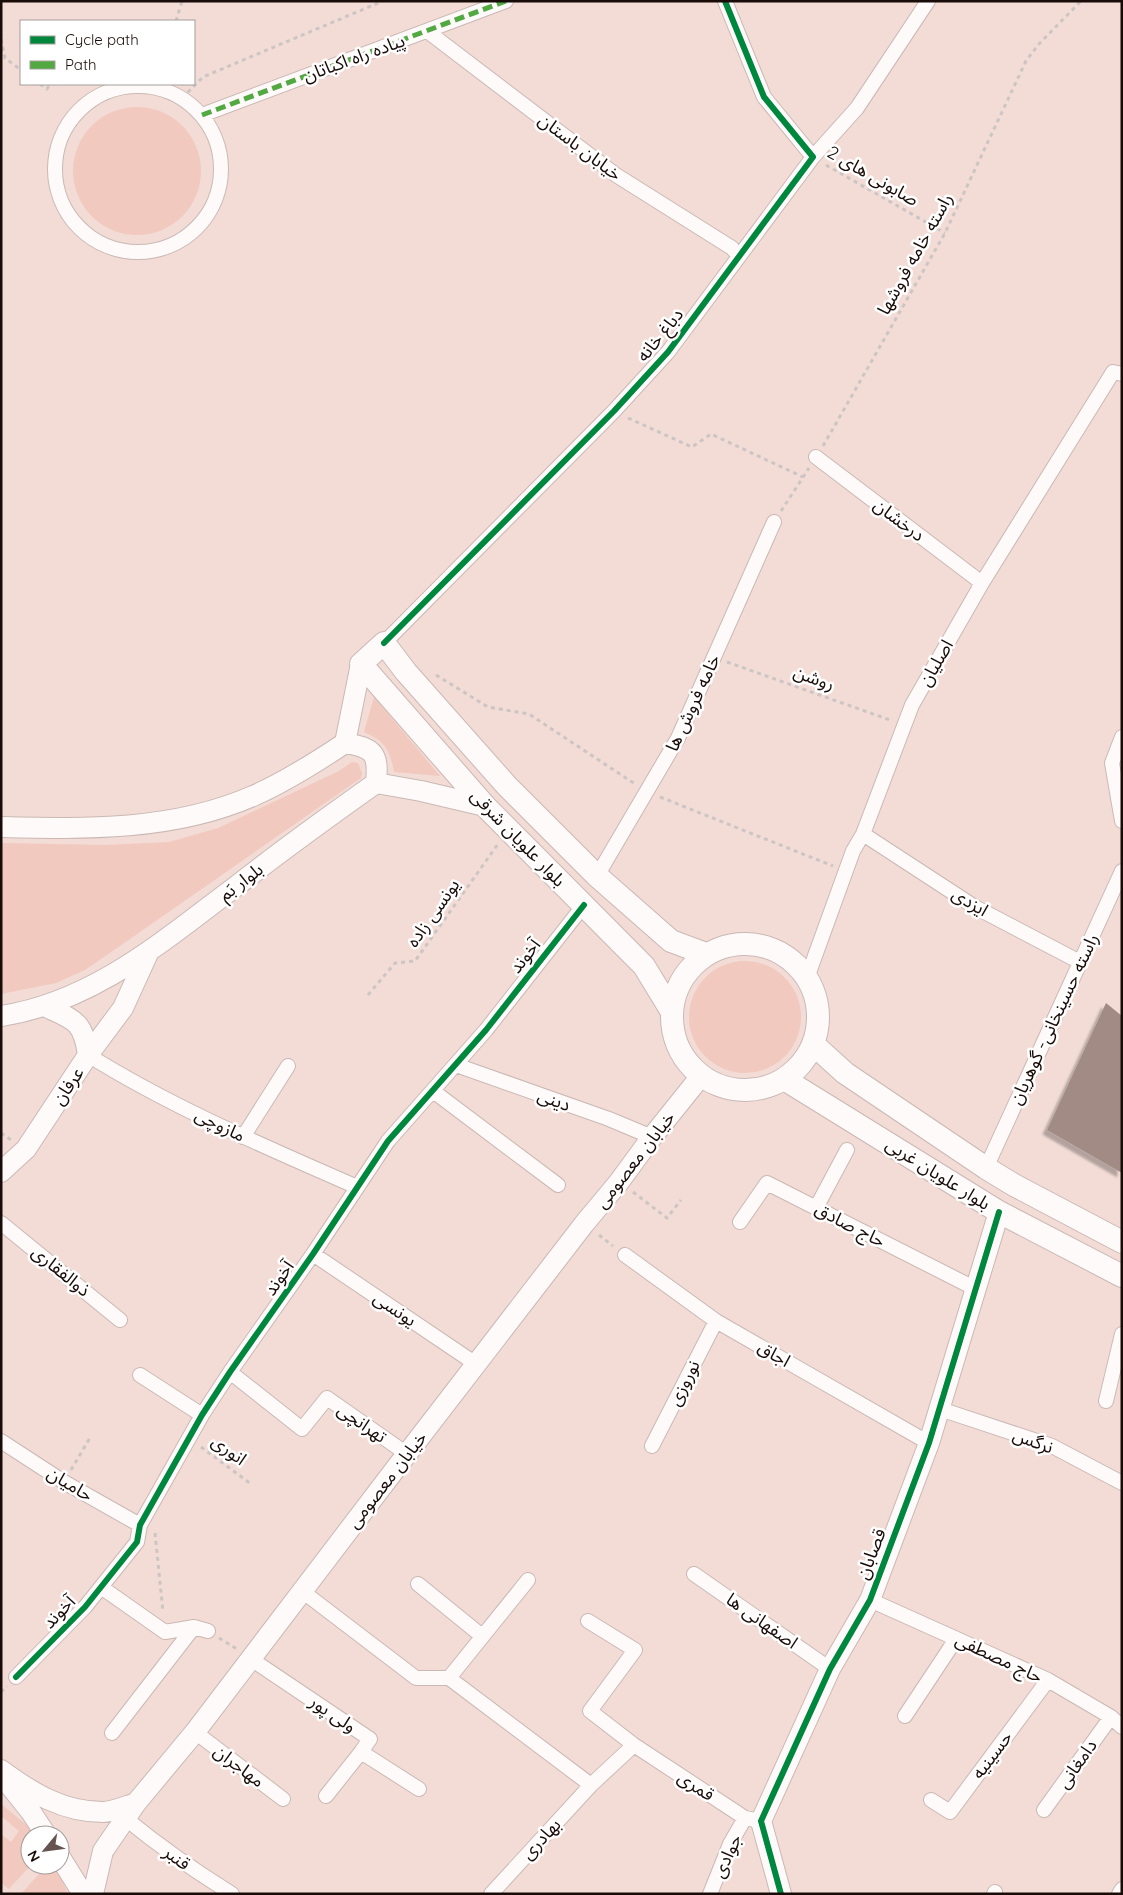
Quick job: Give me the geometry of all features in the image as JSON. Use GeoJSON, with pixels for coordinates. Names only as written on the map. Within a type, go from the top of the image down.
{"type":"FeatureCollection","features":[{"type":"Feature","properties":{"kind":"main road"},"geometry":{"type":"LineString","coordinates":[[345,744],[361,664],[384,643]]}},
{"type":"Feature","properties":{"kind":"main road","name":"بلوار علویان شرقی"},"geometry":{"type":"LineString","coordinates":[[384,643],[406,672],[507,786],[597,876],[671,941],[706,954]]}},
{"type":"Feature","properties":{"kind":"main road","name":"بلوار علویان شرقی"},"geometry":{"type":"LineString","coordinates":[[361,664],[485,806],[644,966],[672,1012]]}},
{"type":"Feature","properties":{"kind":"main road"},"geometry":{"type":"LineString","coordinates":[[1,827],[90,829],[159,822],[213,810],[251,797],[292,777],[345,744],[365,747],[370,751],[377,766],[376,783],[485,806]]}},
{"type":"Feature","properties":{"kind":"main road","name":"بلوار بَم"},"geometry":{"type":"LineString","coordinates":[[1,1016],[44,1006],[86,990],[149,950],[376,783]]}},
{"type":"Feature","properties":{"kind":"main road"},"geometry":{"type":"LineString","coordinates":[[750,943],[772,948],[792,960],[807,978],[816,999],[818,1022],[813,1044],[802,1064],[784,1079],[763,1088],[740,1090],[718,1085],[701,1076],[683,1056],[674,1035],[672,1012],[677,989],[688,969],[706,954],[727,945],[750,943]]}},
{"type":"Feature","properties":{"kind":"main road"},"geometry":{"type":"LineString","coordinates":[[88,1055],[123,1008],[149,950]]}},
{"type":"Feature","properties":{"kind":"main road","name":"عرفان"},"geometry":{"type":"LineString","coordinates":[[1,1172],[26,1149],[88,1055],[86,1037],[74,1019],[44,1006]]}},
{"type":"Feature","properties":{"kind":"main road","name":"بلوار علویان غربی"},"geometry":{"type":"LineString","coordinates":[[813,1044],[845,1072],[986,1168],[1014,1185],[1122,1242]]}},
{"type":"Feature","properties":{"kind":"main road","name":"خیابان معصومی"},"geometry":{"type":"LineString","coordinates":[[93,1894],[103,1851],[131,1811],[195,1732],[476,1364],[701,1076]]}},
{"type":"Feature","properties":{"kind":"main road","name":"بلوار علویان غربی"},"geometry":{"type":"LineString","coordinates":[[784,1079],[999,1212],[1122,1276]]}},
{"type":"Feature","properties":{"kind":"main road","name":"قصابان"},"geometry":{"type":"LineString","coordinates":[[753,1820],[830,1669],[870,1600],[940,1409],[999,1212]]}},
{"type":"Feature","properties":{"kind":"main road"},"geometry":{"type":"LineString","coordinates":[[1,1770],[26,1788],[64,1807],[104,1812],[131,1811]]}},
{"type":"Feature","properties":{"kind":"main road"},"geometry":{"type":"LineString","coordinates":[[1,1775],[39,1825]]}},
{"type":"Feature","properties":{"kind":"main road"},"geometry":{"type":"LineString","coordinates":[[753,1820],[781,1894]]}},
{"type":"Feature","properties":{"kind":"main road"},"geometry":{"type":"LineString","coordinates":[[70,1874],[83,1894]]}},
{"type":"Feature","properties":{"kind":"street","name":"پیاده راه اکباتان"},"geometry":{"type":"LineString","coordinates":[[202,115],[506,1]]}},
{"type":"Feature","properties":{"kind":"street"},"geometry":{"type":"LineString","coordinates":[[725,1],[764,97],[813,157]]}},
{"type":"Feature","properties":{"kind":"street","name":"دباغ خانه"},"geometry":{"type":"LineString","coordinates":[[384,643],[614,411],[668,352],[813,157],[857,108],[928,1]]}},
{"type":"Feature","properties":{"kind":"street","name":"خیابان باستان"},"geometry":{"type":"LineString","coordinates":[[427,31],[616,175],[732,248],[739,256]]}},
{"type":"Feature","properties":{"kind":"street"},"geometry":{"type":"LineString","coordinates":[[130,86],[158,86],[182,98],[202,115],[216,139],[222,166],[218,194],[206,218],[186,238],[162,250],[134,253],[107,247],[83,232],[66,211],[56,185],[55,157],[64,131],[80,108],[103,93],[130,86]]}},
{"type":"Feature","properties":{"kind":"street","name":"اصلیان"},"geometry":{"type":"LineString","coordinates":[[807,978],[845,871],[853,851],[864,834],[912,705],[982,583],[1117,373]]}},
{"type":"Feature","properties":{"kind":"street","name":"درخشان"},"geometry":{"type":"LineString","coordinates":[[816,457],[982,583]]}},
{"type":"Feature","properties":{"kind":"street","name":"خامه فروش ها"},"geometry":{"type":"LineString","coordinates":[[597,876],[678,738],[774,522]]}},
{"type":"Feature","properties":{"kind":"street"},"geometry":{"type":"LineString","coordinates":[[1122,737],[1112,763],[1122,822]]}},
{"type":"Feature","properties":{"kind":"street","name":"ایزدی"},"geometry":{"type":"LineString","coordinates":[[864,834],[975,906],[1080,962]]}},
{"type":"Feature","properties":{"kind":"street","name":"راسته حسینخانی- گوهریان"},"geometry":{"type":"LineString","coordinates":[[986,1168],[1122,871]]}},
{"type":"Feature","properties":{"kind":"street","name":"آخوند"},"geometry":{"type":"LineString","coordinates":[[16,1677],[85,1607],[137,1542],[140,1525],[202,1415],[230,1372],[314,1254],[388,1141],[456,1065],[584,905]]}},
{"type":"Feature","properties":{"kind":"street","name":"مازوچی"},"geometry":{"type":"LineString","coordinates":[[88,1055],[131,1082],[243,1137],[357,1187]]}},
{"type":"Feature","properties":{"kind":"street","name":"دینی"},"geometry":{"type":"LineString","coordinates":[[456,1065],[609,1119],[652,1137]]}},
{"type":"Feature","properties":{"kind":"street"},"geometry":{"type":"LineString","coordinates":[[243,1137],[288,1066]]}},
{"type":"Feature","properties":{"kind":"street"},"geometry":{"type":"LineString","coordinates":[[433,1091],[558,1185]]}},
{"type":"Feature","properties":{"kind":"street"},"geometry":{"type":"LineString","coordinates":[[816,1208],[848,1150]]}},
{"type":"Feature","properties":{"kind":"street","name":"حاج صادق"},"geometry":{"type":"LineString","coordinates":[[740,1222],[767,1183],[976,1288]]}},
{"type":"Feature","properties":{"kind":"street","name":"ذوالفقاری"},"geometry":{"type":"LineString","coordinates":[[1,1223],[120,1320]]}},
{"type":"Feature","properties":{"kind":"street","name":"یونسی"},"geometry":{"type":"LineString","coordinates":[[314,1254],[476,1364]]}},
{"type":"Feature","properties":{"kind":"street","name":"اجاق"},"geometry":{"type":"LineString","coordinates":[[625,1255],[716,1321],[929,1442]]}},
{"type":"Feature","properties":{"kind":"street","name":"نوروزی"},"geometry":{"type":"LineString","coordinates":[[652,1446],[716,1321]]}},
{"type":"Feature","properties":{"kind":"street"},"geometry":{"type":"LineString","coordinates":[[1106,1400],[1116,1382],[1122,1334]]}},
{"type":"Feature","properties":{"kind":"street","name":"تهرانچی"},"geometry":{"type":"LineString","coordinates":[[230,1372],[302,1429],[327,1398],[407,1454]]}},
{"type":"Feature","properties":{"kind":"street"},"geometry":{"type":"LineString","coordinates":[[140,1375],[202,1415]]}},
{"type":"Feature","properties":{"kind":"street","name":"نرگس"},"geometry":{"type":"LineString","coordinates":[[940,1409],[1052,1446],[1122,1483]]}},
{"type":"Feature","properties":{"kind":"street","name":"حامیان"},"geometry":{"type":"LineString","coordinates":[[1,1440],[64,1482],[140,1525]]}},
{"type":"Feature","properties":{"kind":"street","name":"اصفهانی ها"},"geometry":{"type":"LineString","coordinates":[[694,1574],[830,1669]]}},
{"type":"Feature","properties":{"kind":"street"},"geometry":{"type":"LineString","coordinates":[[448,1678],[528,1580]]}},
{"type":"Feature","properties":{"kind":"street"},"geometry":{"type":"LineString","coordinates":[[418,1584],[482,1636]]}},
{"type":"Feature","properties":{"kind":"street"},"geometry":{"type":"LineString","coordinates":[[101,1587],[165,1632],[194,1626],[208,1631]]}},
{"type":"Feature","properties":{"kind":"street"},"geometry":{"type":"LineString","coordinates":[[302,1591],[416,1678],[448,1678],[591,1785]]}},
{"type":"Feature","properties":{"kind":"street","name":"حاج مصطفی"},"geometry":{"type":"LineString","coordinates":[[870,1600],[1048,1680],[1110,1717],[1122,1727]]}},
{"type":"Feature","properties":{"kind":"street","name":"قمری"},"geometry":{"type":"LineString","coordinates":[[588,1621],[635,1650],[590,1712],[634,1745],[753,1820]]}},
{"type":"Feature","properties":{"kind":"street"},"geometry":{"type":"LineString","coordinates":[[112,1733],[194,1626]]}},
{"type":"Feature","properties":{"kind":"street"},"geometry":{"type":"LineString","coordinates":[[905,1716],[956,1639]]}},
{"type":"Feature","properties":{"kind":"street","name":"ولی پور"},"geometry":{"type":"LineString","coordinates":[[251,1658],[370,1739],[361,1752],[419,1789]]}},
{"type":"Feature","properties":{"kind":"street","name":"حسینیه"},"geometry":{"type":"LineString","coordinates":[[931,1800],[950,1812],[1048,1680]]}},
{"type":"Feature","properties":{"kind":"street","name":"دامغانی"},"geometry":{"type":"LineString","coordinates":[[1044,1810],[1110,1717]]}},
{"type":"Feature","properties":{"kind":"street","name":"مهاجران"},"geometry":{"type":"LineString","coordinates":[[195,1732],[283,1799]]}},
{"type":"Feature","properties":{"kind":"street","name":"بهادری"},"geometry":{"type":"LineString","coordinates":[[490,1894],[591,1785],[634,1745]]}},
{"type":"Feature","properties":{"kind":"street"},"geometry":{"type":"LineString","coordinates":[[326,1796],[361,1752]]}},
{"type":"Feature","properties":{"kind":"street","name":"قنبر"},"geometry":{"type":"LineString","coordinates":[[131,1811],[150,1839],[232,1894]]}},
{"type":"Feature","properties":{"kind":"street","name":"جوادی"},"geometry":{"type":"LineString","coordinates":[[710,1894],[730,1844],[753,1820]]}},
{"type":"Feature","properties":{"kind":"street"},"geometry":{"type":"LineString","coordinates":[[1119,1894],[1122,1889]]}},
{"type":"Feature","properties":{"kind":"path"},"geometry":{"type":"LineString","coordinates":[[176,20],[182,1]]}},
{"type":"Feature","properties":{"kind":"path"},"geometry":{"type":"LineString","coordinates":[[182,98],[203,77],[383,1]]}},
{"type":"Feature","properties":{"kind":"path"},"geometry":{"type":"LineString","coordinates":[[1,39],[5,58],[20,69]]}},
{"type":"Feature","properties":{"kind":"path"},"geometry":{"type":"LineString","coordinates":[[614,411],[692,447],[711,434],[803,478]]}},
{"type":"Feature","properties":{"kind":"path"},"geometry":{"type":"LineString","coordinates":[[488,707],[528,714],[647,792],[845,871]]}},
{"type":"Feature","properties":{"kind":"path"},"geometry":{"type":"LineString","coordinates":[[619,1182],[667,1218],[681,1200]]}},
{"type":"Feature","properties":{"kind":"path"},"geometry":{"type":"LineString","coordinates":[[584,1224],[625,1255]]}},
{"type":"Feature","properties":{"kind":"path"},"geometry":{"type":"LineString","coordinates":[[64,1482],[91,1436]]}},
{"type":"Feature","properties":{"kind":"path"},"geometry":{"type":"LineString","coordinates":[[153,1504],[165,1632]]}},
{"type":"Feature","properties":{"kind":"path"},"geometry":{"type":"LineString","coordinates":[[208,1631],[251,1658]]}},
{"type":"Feature","properties":{"kind":"shaded area"},"geometry":{"type":"Polygon","coordinates":[[[137,107],[161,112],[173,118],[182,126],[190,135],[196,147],[201,171],[196,195],[190,207],[182,216],[173,224],[161,230],[137,235],[113,230],[101,224],[92,216],[84,207],[78,195],[73,171],[78,147],[84,135],[92,126],[101,118],[113,112],[137,107]]]}},
{"type":"Feature","properties":{"kind":"shaded area"},"geometry":{"type":"Polygon","coordinates":[[[374,697],[440,776],[394,772],[391,758],[382,743],[364,732],[374,697]]]}},
{"type":"Feature","properties":{"kind":"shaded area"},"geometry":{"type":"Polygon","coordinates":[[[352,762],[358,763],[362,773],[361,778],[85,970],[56,983],[1,994],[1,843],[105,845],[169,842],[218,828],[339,771],[352,762]]]}},
{"type":"Feature","properties":{"kind":"shaded area"},"geometry":{"type":"Polygon","coordinates":[[[745,961],[766,965],[785,977],[797,996],[801,1017],[797,1038],[785,1057],[766,1069],[745,1073],[724,1069],[705,1057],[693,1038],[689,1017],[693,996],[705,977],[724,965],[745,961]]]}},
{"type":"Feature","properties":{"kind":"shaded area"},"geometry":{"type":"Polygon","coordinates":[[[1,1804],[27,1825],[20,1825],[20,1875],[22,1875],[9,1889],[1,1883],[1,1834],[11,1842],[19,1831],[1,1816],[1,1804]]]}},
{"type":"Feature","properties":{"kind":"shaded area"},"geometry":{"type":"Polygon","coordinates":[[[38,1875],[59,1875],[68,1894],[21,1894],[38,1875]]]}},
{"type":"Feature","properties":{"kind":"building"},"geometry":{"type":"Polygon","coordinates":[[[1106,1003],[1122,1016],[1122,1173],[1047,1130],[1106,1003]]]}},
{"type":"Feature","properties":{"kind":"marked path"},"geometry":{"type":"LineString","coordinates":[[202,115],[506,1]]}},
{"type":"Feature","properties":{"kind":"cycle path"},"geometry":{"type":"LineString","coordinates":[[384,643],[614,411],[668,352],[813,157],[764,97],[725,1]]}},
{"type":"Feature","properties":{"kind":"cycle path"},"geometry":{"type":"LineString","coordinates":[[16,1677],[85,1607],[137,1542],[140,1525],[202,1415],[388,1141],[486,1030],[584,905]]}},
{"type":"Feature","properties":{"kind":"cycle path"},"geometry":{"type":"LineString","coordinates":[[781,1894],[761,1821],[830,1669],[870,1600],[929,1443],[999,1212]]}}]}
